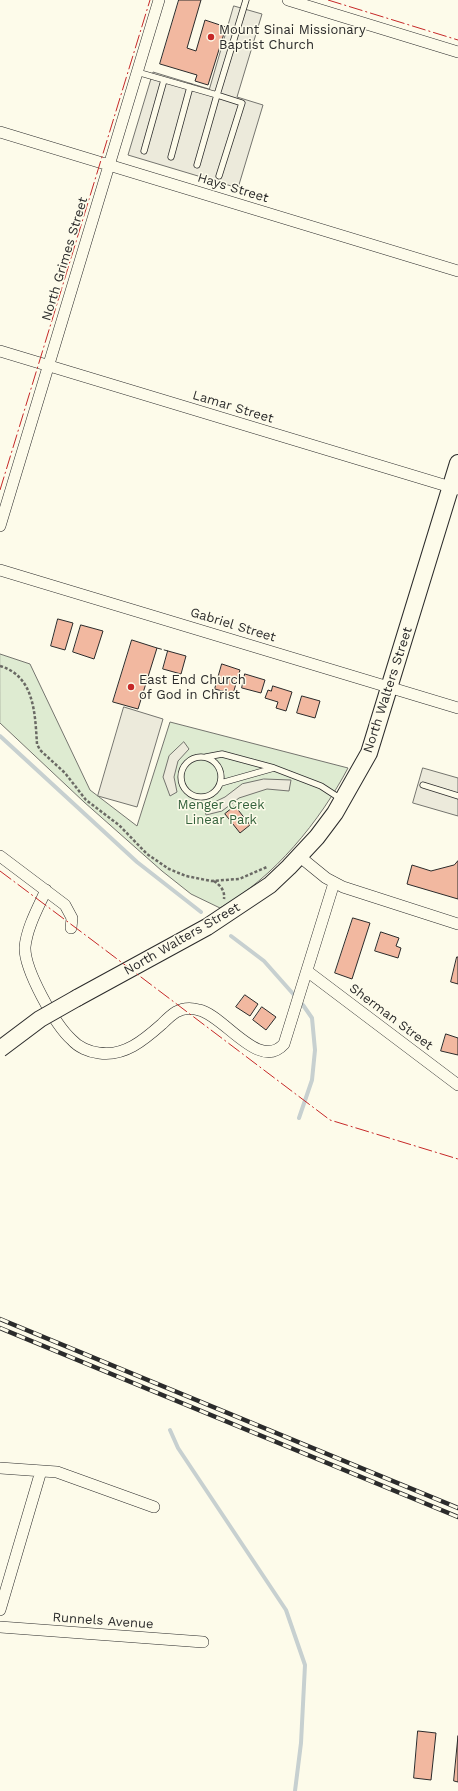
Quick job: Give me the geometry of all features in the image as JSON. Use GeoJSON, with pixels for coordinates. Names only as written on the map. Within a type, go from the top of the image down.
{"type":"FeatureCollection","features":[{"type":"Feature","properties":{"kind":"main road","name":"North Walters Street"},"geometry":{"type":"LineString","coordinates":[[0,1049],[40,1019],[218,921],[270,885],[317,837],[342,800],[369,753],[454,488],[458,463]]}},
{"type":"Feature","properties":{"kind":"street","name":"North Grimes Street"},"geometry":{"type":"LineString","coordinates":[[0,526],[159,0]]}},
{"type":"Feature","properties":{"kind":"street"},"geometry":{"type":"LineString","coordinates":[[288,0],[458,52]]}},
{"type":"Feature","properties":{"kind":"street","name":"Hays Street"},"geometry":{"type":"LineString","coordinates":[[0,132],[458,271]]}},
{"type":"Feature","properties":{"kind":"street","name":"Lamar Street"},"geometry":{"type":"LineString","coordinates":[[0,351],[454,488]]}},
{"type":"Feature","properties":{"kind":"street","name":"Gabriel Street"},"geometry":{"type":"LineString","coordinates":[[0,570],[458,708]]}},
{"type":"Feature","properties":{"kind":"street"},"geometry":{"type":"LineString","coordinates":[[0,856],[65,905],[72,918],[72,928]]}},
{"type":"Feature","properties":{"kind":"street"},"geometry":{"type":"LineString","coordinates":[[299,856],[334,883],[364,895],[458,924]]}},
{"type":"Feature","properties":{"kind":"street"},"geometry":{"type":"LineString","coordinates":[[46,890],[28,929],[25,957],[29,971],[58,1024],[73,1042],[85,1049],[100,1054],[117,1053],[129,1049],[147,1037],[176,1012],[187,1008],[200,1010],[209,1014],[257,1050],[273,1052],[284,1044],[334,883]]}},
{"type":"Feature","properties":{"kind":"street","name":"Sherman Street"},"geometry":{"type":"LineString","coordinates":[[307,971],[458,1085]]}},
{"type":"Feature","properties":{"kind":"street"},"geometry":{"type":"LineString","coordinates":[[0,1468],[57,1472],[154,1507]]}},
{"type":"Feature","properties":{"kind":"street"},"geometry":{"type":"LineString","coordinates":[[0,1610],[41,1471]]}},
{"type":"Feature","properties":{"kind":"street","name":"Runnels Avenue"},"geometry":{"type":"LineString","coordinates":[[0,1627],[203,1642]]}},
{"type":"Feature","properties":{"kind":"lane"},"geometry":{"type":"LineString","coordinates":[[197,165],[246,0]]}},
{"type":"Feature","properties":{"kind":"lane"},"geometry":{"type":"LineString","coordinates":[[137,72],[242,103],[219,176]]}},
{"type":"Feature","properties":{"kind":"lane"},"geometry":{"type":"LineString","coordinates":[[144,151],[164,80]]}},
{"type":"Feature","properties":{"kind":"lane"},"geometry":{"type":"LineString","coordinates":[[171,157],[190,87]]}},
{"type":"Feature","properties":{"kind":"lane"},"geometry":{"type":"LineString","coordinates":[[206,757],[217,764],[222,776],[221,783],[213,793],[200,797],[194,796],[184,787],[181,774],[183,768],[192,758],[222,754],[274,768],[321,786],[342,800]]}},
{"type":"Feature","properties":{"kind":"lane"},"geometry":{"type":"LineString","coordinates":[[221,783],[274,768]]}},
{"type":"Feature","properties":{"kind":"lane"},"geometry":{"type":"LineString","coordinates":[[423,785],[458,796]]}},
{"type":"Feature","properties":{"kind":"path"},"geometry":{"type":"LineString","coordinates":[[0,666],[12,670],[26,685],[34,705],[37,744],[40,750],[65,773],[86,800],[118,825],[147,854],[169,869],[186,876],[214,881],[239,879],[268,867]]}},
{"type":"Feature","properties":{"kind":"path"},"geometry":{"type":"LineString","coordinates":[[214,881],[222,887],[224,891],[223,904]]}},
{"type":"Feature","properties":{"kind":"green space","name":"Menger Creek Linear Park"},"geometry":{"type":"Polygon","coordinates":[[[0,654],[30,664],[90,790],[137,826],[170,722],[348,768],[324,808],[294,847],[259,881],[240,896],[220,908],[191,894],[162,871],[84,802],[0,723],[0,654]]]}},
{"type":"Feature","properties":{"kind":"shaded area"},"geometry":{"type":"Polygon","coordinates":[[[234,6],[262,14],[237,97],[263,105],[238,188],[128,155],[153,72],[209,89],[234,6]]]}},
{"type":"Feature","properties":{"kind":"shaded area"},"geometry":{"type":"Polygon","coordinates":[[[124,707],[163,719],[137,807],[98,796],[124,707]]]}},
{"type":"Feature","properties":{"kind":"shaded area"},"geometry":{"type":"Polygon","coordinates":[[[184,742],[189,749],[178,761],[174,777],[177,792],[170,796],[163,777],[169,756],[184,742]]]}},
{"type":"Feature","properties":{"kind":"shaded area"},"geometry":{"type":"Polygon","coordinates":[[[423,768],[458,778],[458,816],[413,803],[423,768]]]}},
{"type":"Feature","properties":{"kind":"shaded area"},"geometry":{"type":"Polygon","coordinates":[[[264,779],[291,780],[289,791],[267,789],[239,798],[222,811],[206,815],[204,807],[225,797],[242,784],[264,779]]]}},
{"type":"Feature","properties":{"kind":"building","name":"Mount Sinai Missionary Baptist Church"},"geometry":{"type":"Polygon","coordinates":[[[179,0],[201,0],[187,48],[196,51],[205,20],[226,27],[208,85],[195,81],[197,75],[160,64],[179,0]]]}},
{"type":"Feature","properties":{"kind":"building"},"geometry":{"type":"Polygon","coordinates":[[[58,619],[73,623],[65,650],[51,646],[58,619]]]}},
{"type":"Feature","properties":{"kind":"building"},"geometry":{"type":"Polygon","coordinates":[[[81,625],[103,631],[94,659],[73,652],[81,625]]]}},
{"type":"Feature","properties":{"kind":"building","name":"East End Church of God in Christ"},"geometry":{"type":"Polygon","coordinates":[[[132,640],[157,648],[138,709],[113,702],[132,640]]]}},
{"type":"Feature","properties":{"kind":"building"},"geometry":{"type":"Polygon","coordinates":[[[168,651],[186,656],[181,674],[163,669],[168,651]]]}},
{"type":"Feature","properties":{"kind":"building"},"geometry":{"type":"Polygon","coordinates":[[[222,664],[240,670],[233,694],[215,689],[222,664]]]}},
{"type":"Feature","properties":{"kind":"building"},"geometry":{"type":"Polygon","coordinates":[[[245,674],[265,680],[261,693],[242,688],[245,674]]]}},
{"type":"Feature","properties":{"kind":"building"},"geometry":{"type":"Polygon","coordinates":[[[273,686],[292,692],[286,711],[276,708],[278,702],[265,698],[268,690],[271,691],[273,686]]]}},
{"type":"Feature","properties":{"kind":"building"},"geometry":{"type":"Polygon","coordinates":[[[302,696],[320,701],[315,718],[297,713],[302,696]]]}},
{"type":"Feature","properties":{"kind":"building"},"geometry":{"type":"Polygon","coordinates":[[[235,806],[250,825],[240,833],[225,814],[235,806]]]}},
{"type":"Feature","properties":{"kind":"building"},"geometry":{"type":"Polygon","coordinates":[[[458,861],[458,899],[407,884],[412,865],[431,871],[454,865],[458,861]]]}},
{"type":"Feature","properties":{"kind":"building"},"geometry":{"type":"Polygon","coordinates":[[[353,918],[370,923],[352,979],[335,973],[353,918]]]}},
{"type":"Feature","properties":{"kind":"building"},"geometry":{"type":"Polygon","coordinates":[[[381,932],[399,938],[396,946],[401,948],[398,958],[375,951],[381,932]]]}},
{"type":"Feature","properties":{"kind":"building"},"geometry":{"type":"Polygon","coordinates":[[[458,957],[458,984],[451,982],[458,957]]]}},
{"type":"Feature","properties":{"kind":"building"},"geometry":{"type":"Polygon","coordinates":[[[245,995],[258,1004],[250,1016],[236,1007],[245,995]]]}},
{"type":"Feature","properties":{"kind":"building"},"geometry":{"type":"Polygon","coordinates":[[[262,1007],[276,1017],[266,1030],[253,1020],[262,1007]]]}},
{"type":"Feature","properties":{"kind":"building"},"geometry":{"type":"Polygon","coordinates":[[[446,1034],[458,1038],[458,1055],[441,1051],[446,1034]]]}},
{"type":"Feature","properties":{"kind":"building"},"geometry":{"type":"Polygon","coordinates":[[[418,1731],[436,1733],[431,1780],[414,1778],[418,1731]]]}},
{"type":"Feature","properties":{"kind":"building"},"geometry":{"type":"Polygon","coordinates":[[[458,1736],[458,1782],[454,1781],[458,1736]]]}},
{"type":"Feature","properties":{"kind":"waterway"},"geometry":{"type":"LineString","coordinates":[[0,736],[137,862],[201,912]]}},
{"type":"Feature","properties":{"kind":"waterway"},"geometry":{"type":"LineString","coordinates":[[231,936],[264,961],[303,1005],[312,1018],[315,1050],[312,1080],[299,1118]]}},
{"type":"Feature","properties":{"kind":"waterway"},"geometry":{"type":"LineString","coordinates":[[170,1430],[178,1448],[286,1610],[305,1665],[301,1743],[295,1791]]}},
{"type":"Feature","properties":{"kind":"railway"},"geometry":{"type":"LineString","coordinates":[[0,1319],[458,1508]]}},
{"type":"Feature","properties":{"kind":"railway"},"geometry":{"type":"LineString","coordinates":[[0,1328],[458,1517]]}},
{"type":"Feature","properties":{"kind":"fence"},"geometry":{"type":"LineString","coordinates":[[157,648],[168,651]]}},
{"type":"Feature","properties":{"kind":"power"},"geometry":{"type":"LineString","coordinates":[[0,490],[150,0]]}},
{"type":"Feature","properties":{"kind":"power"},"geometry":{"type":"LineString","coordinates":[[328,0],[458,40]]}},
{"type":"Feature","properties":{"kind":"power"},"geometry":{"type":"LineString","coordinates":[[0,871],[330,1120],[458,1159]]}},
{"type":"Feature","properties":{"kind":"place","name":"Mount Sinai Missionary Baptist Church"},"geometry":{"type":"Point","coordinates":[211,37]}},
{"type":"Feature","properties":{"kind":"place","name":"East End Church of God in Christ"},"geometry":{"type":"Point","coordinates":[131,687]}}]}
